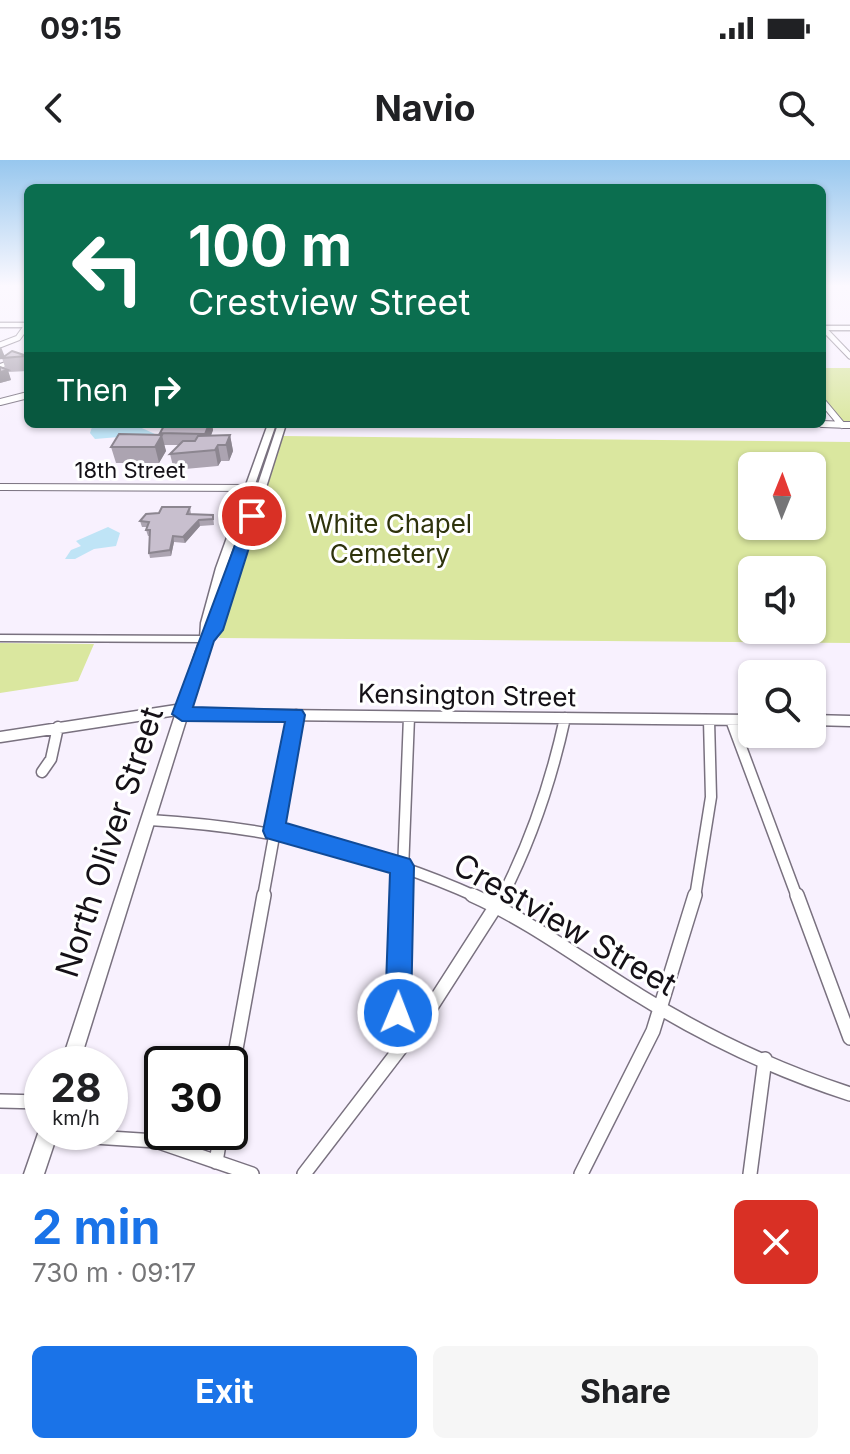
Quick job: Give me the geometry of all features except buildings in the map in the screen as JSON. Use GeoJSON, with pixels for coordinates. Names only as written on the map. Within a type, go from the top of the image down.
{"type":"FeatureCollection","features":[{"type":"Feature","properties":{"kind":"main road","name":"North Oliver Street"},"geometry":{"type":"LineString","coordinates":[[76,1046],[206,639],[215,630],[271,428]]}},
{"type":"Feature","properties":{"kind":"main road","name":"North Oliver Street"},"geometry":{"type":"LineString","coordinates":[[254,491],[280,428]]}},
{"type":"Feature","properties":{"kind":"main road"},"geometry":{"type":"LineString","coordinates":[[34,1174],[42,1150]]}},
{"type":"Feature","properties":{"kind":"street"},"geometry":{"type":"LineString","coordinates":[[0,343],[18,338],[21,333]]}},
{"type":"Feature","properties":{"kind":"street"},"geometry":{"type":"LineString","coordinates":[[828,333],[850,356]]}},
{"type":"Feature","properties":{"kind":"street"},"geometry":{"type":"LineString","coordinates":[[0,366],[24,357]]}},
{"type":"Feature","properties":{"kind":"street"},"geometry":{"type":"LineString","coordinates":[[0,400],[24,394]]}},
{"type":"Feature","properties":{"kind":"street"},"geometry":{"type":"LineString","coordinates":[[826,405],[846,425]]}},
{"type":"Feature","properties":{"kind":"street"},"geometry":{"type":"LineString","coordinates":[[826,424],[846,425]]}},
{"type":"Feature","properties":{"kind":"street","name":"18th Street"},"geometry":{"type":"LineString","coordinates":[[0,489],[254,491]]}},
{"type":"Feature","properties":{"kind":"street"},"geometry":{"type":"LineString","coordinates":[[0,638],[206,639]]}},
{"type":"Feature","properties":{"kind":"street","name":"Kensington Street"},"geometry":{"type":"LineString","coordinates":[[0,737],[182,711],[738,720]]}},
{"type":"Feature","properties":{"kind":"street"},"geometry":{"type":"LineString","coordinates":[[236,1046],[296,715]]}},
{"type":"Feature","properties":{"kind":"street"},"geometry":{"type":"LineString","coordinates":[[406,1039],[398,1013],[409,717]]}},
{"type":"Feature","properties":{"kind":"street"},"geometry":{"type":"LineString","coordinates":[[304,1174],[465,960],[510,890],[549,799],[565,718]]}},
{"type":"Feature","properties":{"kind":"street"},"geometry":{"type":"LineString","coordinates":[[581,1174],[652,1033],[696,892],[709,825],[712,767],[709,720]]}},
{"type":"Feature","properties":{"kind":"street"},"geometry":{"type":"LineString","coordinates":[[731,720],[850,1038]]}},
{"type":"Feature","properties":{"kind":"street"},"geometry":{"type":"LineString","coordinates":[[826,721],[849,723]]}},
{"type":"Feature","properties":{"kind":"street"},"geometry":{"type":"LineString","coordinates":[[42,772],[51,759],[58,727]]}},
{"type":"Feature","properties":{"kind":"street","name":"Crestview Street"},"geometry":{"type":"LineString","coordinates":[[150,820],[297,834],[402,866],[498,908],[555,940],[660,1008],[765,1059],[850,1094]]}},
{"type":"Feature","properties":{"kind":"street"},"geometry":{"type":"LineString","coordinates":[[750,1174],[765,1059]]}},
{"type":"Feature","properties":{"kind":"street"},"geometry":{"type":"LineString","coordinates":[[0,1101],[24,1102]]}},
{"type":"Feature","properties":{"kind":"street"},"geometry":{"type":"LineString","coordinates":[[128,1139],[156,1141],[252,1174]]}},
{"type":"Feature","properties":{"kind":"street"},"geometry":{"type":"LineString","coordinates":[[216,1162],[218,1150]]}},
{"type":"Feature","properties":{"kind":"green space"},"geometry":{"type":"Polygon","coordinates":[[[826,368],[850,368],[850,423],[842,421],[826,402],[826,368]]]}},
{"type":"Feature","properties":{"kind":"green space","name":"White Chapel Cemetery"},"geometry":{"type":"Polygon","coordinates":[[[282,436],[850,442],[850,643],[826,643],[826,556],[738,556],[738,642],[219,638],[282,436]]]}},
{"type":"Feature","properties":{"kind":"green space"},"geometry":{"type":"Polygon","coordinates":[[[0,643],[94,644],[78,681],[0,693],[0,643]]]}},
{"type":"Feature","properties":{"kind":"water"},"geometry":{"type":"Polygon","coordinates":[[[92,428],[142,428],[155,434],[95,439],[90,433],[92,428]]]}},
{"type":"Feature","properties":{"kind":"water"},"geometry":{"type":"Polygon","coordinates":[[[108,527],[120,533],[116,546],[94,549],[75,559],[65,559],[71,550],[81,546],[76,541],[108,527]]]}},
{"type":"Feature","properties":{"kind":"route"},"geometry":{"type":"LineString","coordinates":[[252,516],[215,630],[206,639],[182,714],[296,715],[274,831],[297,834],[402,866],[398,1013]]}}]}
